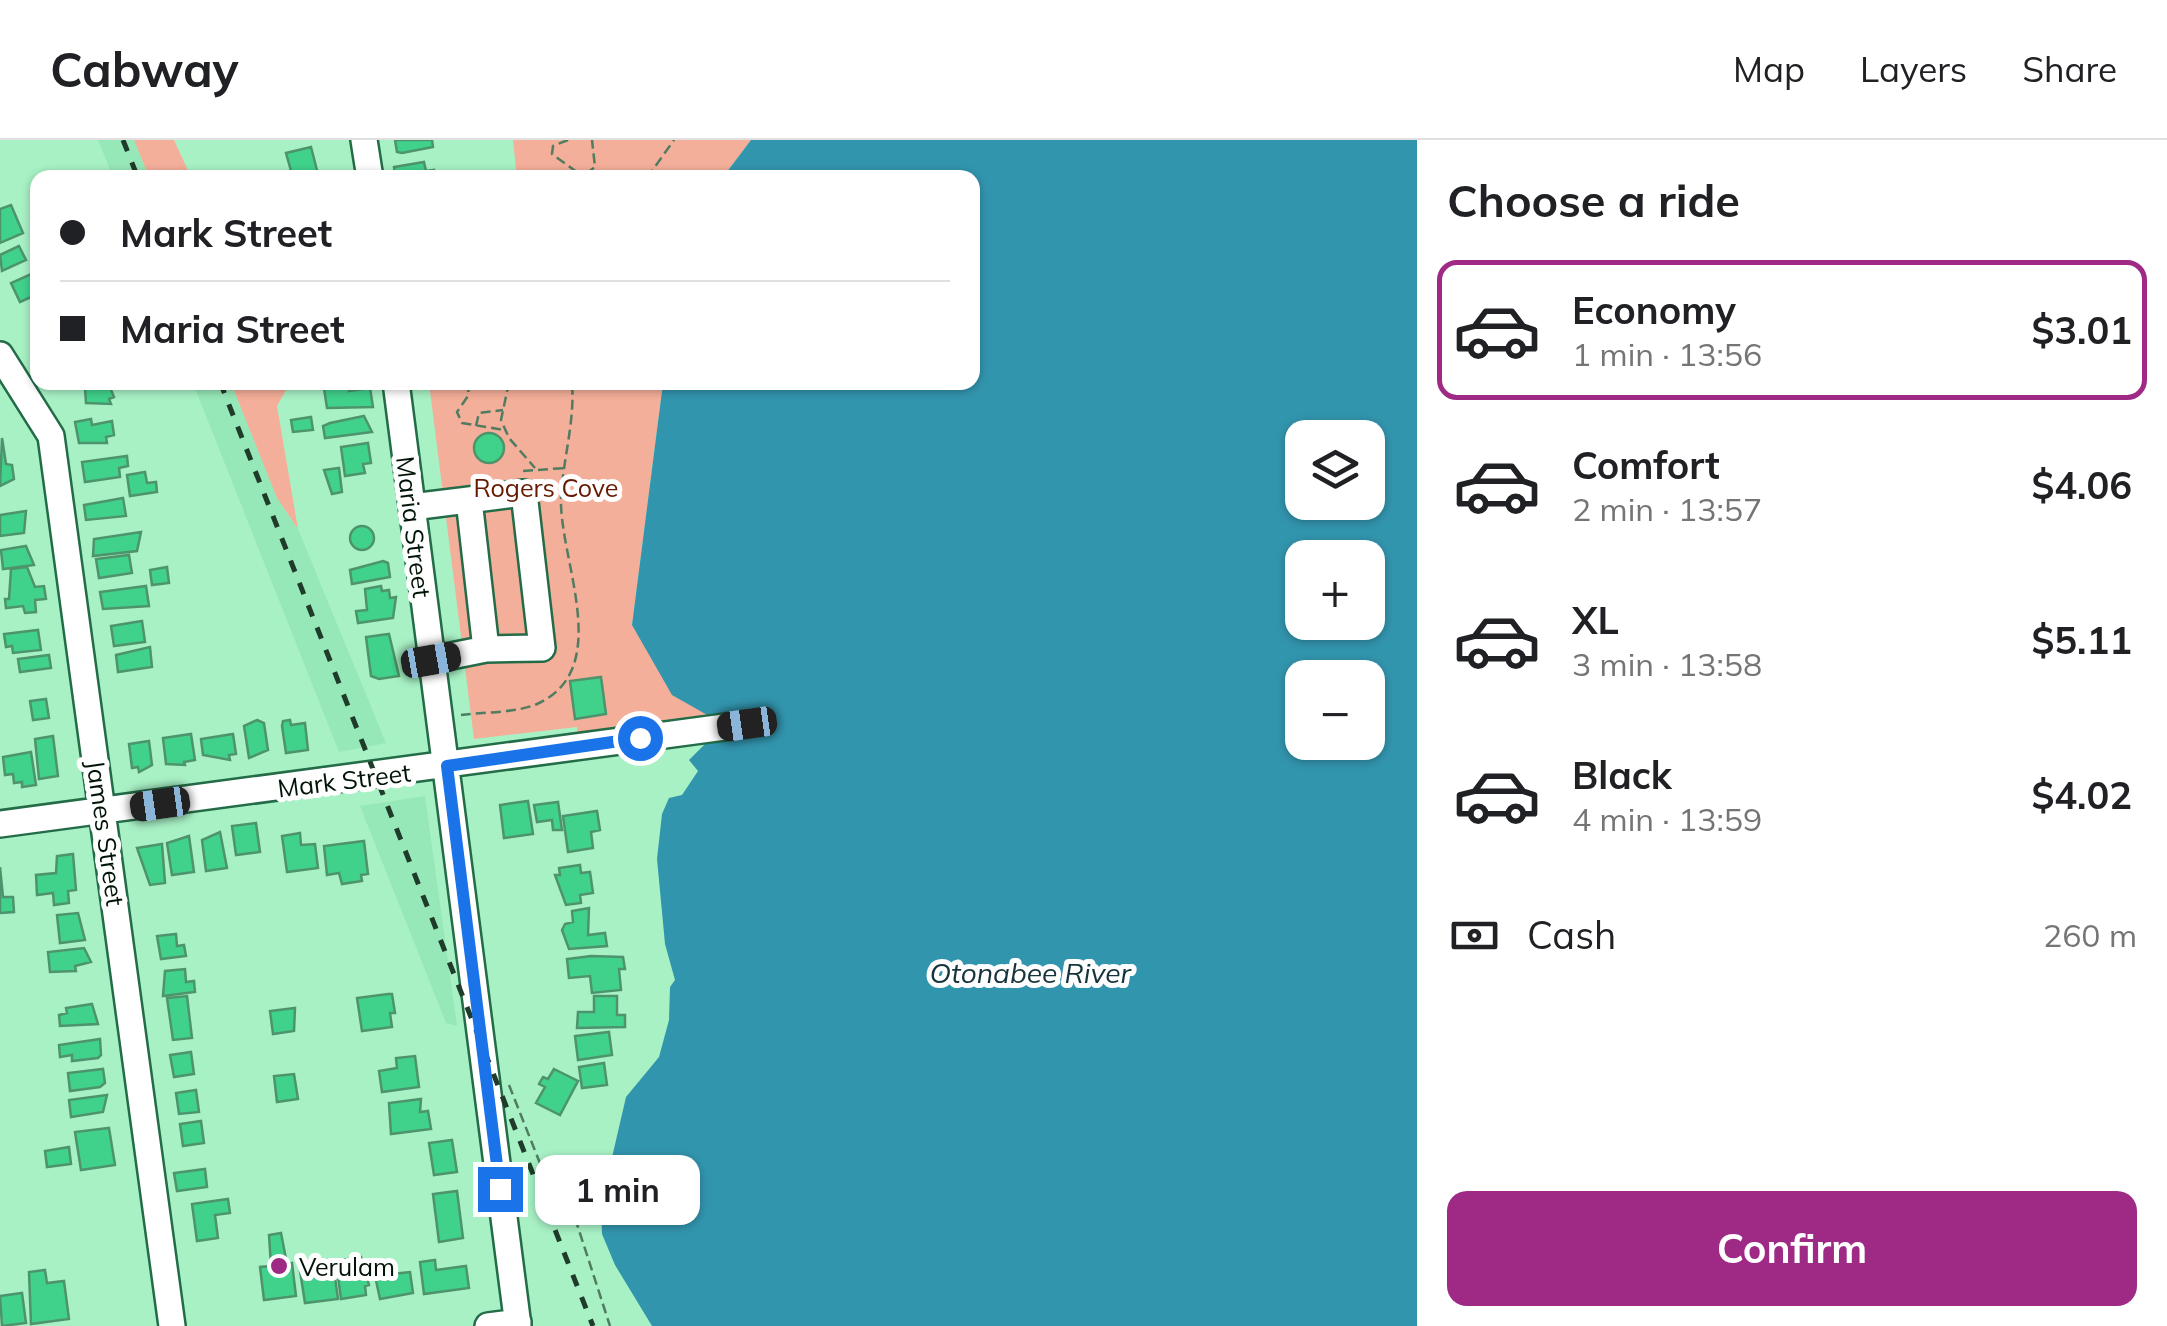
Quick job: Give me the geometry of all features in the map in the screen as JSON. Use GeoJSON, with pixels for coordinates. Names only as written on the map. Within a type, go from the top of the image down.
{"type":"FeatureCollection","features":[{"type":"Feature","properties":{"kind":"street"},"geometry":{"type":"LineString","coordinates":[[364,140],[369,170]]}},
{"type":"Feature","properties":{"kind":"street","name":"James Street"},"geometry":{"type":"LineString","coordinates":[[0,355],[51,436],[172,1326]]}},
{"type":"Feature","properties":{"kind":"street","name":"Maria Street"},"geometry":{"type":"LineString","coordinates":[[397,390],[518,1324]]}},
{"type":"Feature","properties":{"kind":"street"},"geometry":{"type":"LineString","coordinates":[[412,507],[524,493],[542,648],[486,650],[431,660]]}},
{"type":"Feature","properties":{"kind":"street"},"geometry":{"type":"LineString","coordinates":[[469,500],[486,650]]}},
{"type":"Feature","properties":{"kind":"street","name":"Mark Street"},"geometry":{"type":"LineString","coordinates":[[0,824],[747,724]]}},
{"type":"Feature","properties":{"kind":"street"},"geometry":{"type":"LineString","coordinates":[[488,1326],[518,1324]]}},
{"type":"Feature","properties":{"kind":"path"},"geometry":{"type":"LineString","coordinates":[[568,140],[553,146],[552,154],[576,170]]}},
{"type":"Feature","properties":{"kind":"path"},"geometry":{"type":"LineString","coordinates":[[592,140],[592,170]]}},
{"type":"Feature","properties":{"kind":"path"},"geometry":{"type":"LineString","coordinates":[[653,170],[674,140]]}},
{"type":"Feature","properties":{"kind":"path"},"geometry":{"type":"LineString","coordinates":[[466,390],[457,412],[462,423],[506,430]]}},
{"type":"Feature","properties":{"kind":"path"},"geometry":{"type":"LineString","coordinates":[[508,390],[506,430],[536,470]]}},
{"type":"Feature","properties":{"kind":"path"},"geometry":{"type":"LineString","coordinates":[[476,427],[479,414],[504,410]]}},
{"type":"Feature","properties":{"kind":"path"},"geometry":{"type":"LineString","coordinates":[[508,1081],[549,1186],[575,1218],[610,1326]]}},
{"type":"Feature","properties":{"kind":"shaded area"},"geometry":{"type":"Polygon","coordinates":[[[98,140],[134,140],[146,170],[110,170],[98,140]]]}},
{"type":"Feature","properties":{"kind":"shaded area"},"geometry":{"type":"Polygon","coordinates":[[[196,390],[234,390],[277,498],[298,529],[386,743],[339,752],[196,390]]]}},
{"type":"Feature","properties":{"kind":"shaded area"},"geometry":{"type":"Polygon","coordinates":[[[425,796],[457,1026],[446,1023],[360,806],[425,796]]]}},
{"type":"Feature","properties":{"kind":"green space"},"geometry":{"type":"Polygon","coordinates":[[[134,140],[174,140],[188,170],[146,170],[134,140]]]}},
{"type":"Feature","properties":{"kind":"green space"},"geometry":{"type":"Polygon","coordinates":[[[513,140],[751,140],[728,170],[516,170],[513,140]]]}},
{"type":"Feature","properties":{"kind":"green space"},"geometry":{"type":"Polygon","coordinates":[[[234,390],[286,390],[277,406],[298,529],[277,498],[234,390]]]}},
{"type":"Feature","properties":{"kind":"green space","name":"Rogers Cove"},"geometry":{"type":"Polygon","coordinates":[[[430,390],[662,390],[632,625],[746,715],[580,758],[577,727],[474,739],[430,390]]]}},
{"type":"Feature","properties":{"kind":"water","name":"Otonabee River"},"geometry":{"type":"Polygon","coordinates":[[[751,140],[1417,140],[1417,1326],[652,1326],[615,1265],[602,1234],[601,1205],[626,1097],[659,1057],[669,1020],[670,987],[675,980],[665,944],[657,859],[662,814],[669,798],[682,795],[698,771],[689,760],[711,738],[745,715],[709,716],[672,695],[632,625],[662,390],[980,390],[980,170],[728,170],[751,140]]]}},
{"type":"Feature","properties":{"kind":"building"},"geometry":{"type":"Polygon","coordinates":[[[395,140],[432,140],[433,147],[402,153],[397,152],[395,140]]]}},
{"type":"Feature","properties":{"kind":"building"},"geometry":{"type":"Polygon","coordinates":[[[311,147],[317,170],[291,170],[286,153],[311,147]]]}},
{"type":"Feature","properties":{"kind":"building"},"geometry":{"type":"Polygon","coordinates":[[[424,162],[426,170],[395,170],[394,167],[424,162]]]}},
{"type":"Feature","properties":{"kind":"building"},"geometry":{"type":"Polygon","coordinates":[[[11,205],[23,233],[0,243],[0,209],[11,205]]]}},
{"type":"Feature","properties":{"kind":"building"},"geometry":{"type":"Polygon","coordinates":[[[19,246],[26,260],[2,271],[0,255],[19,246]]]}},
{"type":"Feature","properties":{"kind":"building"},"geometry":{"type":"Polygon","coordinates":[[[30,275],[30,298],[20,302],[11,283],[30,275]]]}},
{"type":"Feature","properties":{"kind":"building"},"geometry":{"type":"Polygon","coordinates":[[[85,390],[111,390],[114,397],[109,399],[111,404],[86,403],[85,390]]]}},
{"type":"Feature","properties":{"kind":"building"},"geometry":{"type":"Polygon","coordinates":[[[324,390],[370,390],[373,407],[327,408],[324,390]]]}},
{"type":"Feature","properties":{"kind":"building"},"geometry":{"type":"Polygon","coordinates":[[[364,416],[372,432],[325,438],[323,426],[364,416]]]}},
{"type":"Feature","properties":{"kind":"building"},"geometry":{"type":"Polygon","coordinates":[[[311,417],[313,430],[293,432],[291,420],[311,417]]]}},
{"type":"Feature","properties":{"kind":"building"},"geometry":{"type":"Polygon","coordinates":[[[91,419],[92,425],[112,421],[114,435],[106,437],[107,443],[79,443],[75,422],[91,419]]]}},
{"type":"Feature","properties":{"kind":"building"},"geometry":{"type":"Polygon","coordinates":[[[489,433],[503,442],[504,448],[495,462],[489,463],[475,454],[474,448],[483,434],[489,433]]]}},
{"type":"Feature","properties":{"kind":"building"},"geometry":{"type":"Polygon","coordinates":[[[2,438],[6,464],[12,465],[14,479],[0,486],[2,438]]]}},
{"type":"Feature","properties":{"kind":"building"},"geometry":{"type":"Polygon","coordinates":[[[368,443],[371,463],[363,464],[365,473],[345,476],[341,447],[368,443]]]}},
{"type":"Feature","properties":{"kind":"building"},"geometry":{"type":"Polygon","coordinates":[[[127,456],[128,466],[119,468],[120,477],[85,482],[82,462],[127,456]]]}},
{"type":"Feature","properties":{"kind":"building"},"geometry":{"type":"Polygon","coordinates":[[[339,468],[342,492],[332,494],[324,470],[339,468]]]}},
{"type":"Feature","properties":{"kind":"building"},"geometry":{"type":"Polygon","coordinates":[[[145,472],[147,483],[156,482],[157,492],[130,496],[127,475],[145,472]]]}},
{"type":"Feature","properties":{"kind":"building"},"geometry":{"type":"Polygon","coordinates":[[[123,498],[126,516],[86,520],[84,505],[123,498]]]}},
{"type":"Feature","properties":{"kind":"building"},"geometry":{"type":"Polygon","coordinates":[[[26,511],[24,533],[0,536],[0,515],[26,511]]]}},
{"type":"Feature","properties":{"kind":"building"},"geometry":{"type":"Polygon","coordinates":[[[362,526],[374,538],[362,550],[350,538],[362,526]]]}},
{"type":"Feature","properties":{"kind":"building"},"geometry":{"type":"Polygon","coordinates":[[[141,532],[137,551],[93,556],[94,539],[141,532]]]}},
{"type":"Feature","properties":{"kind":"building"},"geometry":{"type":"Polygon","coordinates":[[[26,546],[34,565],[3,569],[1,550],[26,546]]]}},
{"type":"Feature","properties":{"kind":"building"},"geometry":{"type":"Polygon","coordinates":[[[129,555],[132,573],[99,578],[96,559],[129,555]]]}},
{"type":"Feature","properties":{"kind":"building"},"geometry":{"type":"Polygon","coordinates":[[[388,563],[390,577],[352,584],[350,570],[388,563]]]}},
{"type":"Feature","properties":{"kind":"building"},"geometry":{"type":"Polygon","coordinates":[[[27,567],[35,587],[44,586],[46,599],[35,600],[36,612],[25,613],[23,606],[6,608],[11,569],[27,567]]]}},
{"type":"Feature","properties":{"kind":"building"},"geometry":{"type":"Polygon","coordinates":[[[167,567],[169,583],[152,585],[150,570],[167,567]]]}},
{"type":"Feature","properties":{"kind":"building"},"geometry":{"type":"Polygon","coordinates":[[[146,586],[149,606],[103,609],[100,592],[146,586]]]}},
{"type":"Feature","properties":{"kind":"building"},"geometry":{"type":"Polygon","coordinates":[[[381,586],[382,591],[389,590],[390,598],[396,597],[393,618],[358,623],[356,611],[367,610],[365,589],[381,586]]]}},
{"type":"Feature","properties":{"kind":"building"},"geometry":{"type":"Polygon","coordinates":[[[142,621],[145,642],[114,646],[111,626],[142,621]]]}},
{"type":"Feature","properties":{"kind":"building"},"geometry":{"type":"Polygon","coordinates":[[[38,630],[41,650],[13,653],[12,646],[6,647],[4,634],[38,630]]]}},
{"type":"Feature","properties":{"kind":"building"},"geometry":{"type":"Polygon","coordinates":[[[389,634],[399,676],[379,679],[371,676],[366,637],[389,634]]]}},
{"type":"Feature","properties":{"kind":"building"},"geometry":{"type":"Polygon","coordinates":[[[150,647],[152,667],[118,672],[116,655],[150,647]]]}},
{"type":"Feature","properties":{"kind":"building"},"geometry":{"type":"Polygon","coordinates":[[[49,655],[51,668],[20,672],[18,659],[49,655]]]}},
{"type":"Feature","properties":{"kind":"building"},"geometry":{"type":"Polygon","coordinates":[[[601,677],[606,714],[575,719],[570,681],[601,677]]]}},
{"type":"Feature","properties":{"kind":"building"},"geometry":{"type":"Polygon","coordinates":[[[46,699],[49,718],[33,720],[30,701],[46,699]]]}},
{"type":"Feature","properties":{"kind":"building"},"geometry":{"type":"Polygon","coordinates":[[[257,720],[264,723],[268,750],[249,758],[244,726],[257,720]]]}},
{"type":"Feature","properties":{"kind":"building"},"geometry":{"type":"Polygon","coordinates":[[[290,720],[291,725],[305,723],[308,750],[286,753],[282,726],[283,721],[290,720]]]}},
{"type":"Feature","properties":{"kind":"building"},"geometry":{"type":"Polygon","coordinates":[[[191,734],[195,760],[184,762],[185,765],[166,764],[163,738],[191,734]]]}},
{"type":"Feature","properties":{"kind":"building"},"geometry":{"type":"Polygon","coordinates":[[[233,734],[236,754],[229,755],[230,760],[203,755],[201,739],[233,734]]]}},
{"type":"Feature","properties":{"kind":"building"},"geometry":{"type":"Polygon","coordinates":[[[53,736],[58,776],[39,779],[35,739],[53,736]]]}},
{"type":"Feature","properties":{"kind":"building"},"geometry":{"type":"Polygon","coordinates":[[[149,741],[152,765],[139,772],[138,767],[132,768],[129,744],[149,741]]]}},
{"type":"Feature","properties":{"kind":"building"},"geometry":{"type":"Polygon","coordinates":[[[31,752],[36,785],[22,787],[22,782],[14,783],[13,774],[5,775],[3,757],[31,752]]]}},
{"type":"Feature","properties":{"kind":"building"},"geometry":{"type":"Polygon","coordinates":[[[528,801],[533,834],[504,838],[500,805],[528,801]]]}},
{"type":"Feature","properties":{"kind":"building"},"geometry":{"type":"Polygon","coordinates":[[[558,802],[562,830],[553,830],[552,820],[537,822],[534,805],[558,802]]]}},
{"type":"Feature","properties":{"kind":"building"},"geometry":{"type":"Polygon","coordinates":[[[597,811],[600,830],[591,832],[593,848],[568,852],[563,816],[597,811]]]}},
{"type":"Feature","properties":{"kind":"building"},"geometry":{"type":"Polygon","coordinates":[[[256,823],[260,852],[236,855],[232,826],[256,823]]]}},
{"type":"Feature","properties":{"kind":"building"},"geometry":{"type":"Polygon","coordinates":[[[220,832],[227,868],[206,871],[202,840],[220,832]]]}},
{"type":"Feature","properties":{"kind":"building"},"geometry":{"type":"Polygon","coordinates":[[[300,833],[301,845],[315,844],[318,868],[287,872],[282,836],[300,833]]]}},
{"type":"Feature","properties":{"kind":"building"},"geometry":{"type":"Polygon","coordinates":[[[189,836],[194,872],[172,875],[167,843],[189,836]]]}},
{"type":"Feature","properties":{"kind":"building"},"geometry":{"type":"Polygon","coordinates":[[[364,841],[368,874],[361,875],[362,881],[342,884],[339,873],[327,875],[324,846],[364,841]]]}},
{"type":"Feature","properties":{"kind":"building"},"geometry":{"type":"Polygon","coordinates":[[[162,844],[165,883],[150,885],[137,848],[162,844]]]}},
{"type":"Feature","properties":{"kind":"building"},"geometry":{"type":"Polygon","coordinates":[[[73,854],[76,890],[68,891],[69,903],[54,905],[53,893],[37,895],[36,875],[56,873],[57,856],[73,854]]]}},
{"type":"Feature","properties":{"kind":"building"},"geometry":{"type":"Polygon","coordinates":[[[580,865],[581,873],[590,872],[593,893],[580,895],[581,903],[566,905],[555,875],[560,875],[559,868],[580,865]]]}},
{"type":"Feature","properties":{"kind":"building"},"geometry":{"type":"Polygon","coordinates":[[[0,867],[3,897],[13,897],[14,912],[0,913],[0,867]]]}},
{"type":"Feature","properties":{"kind":"building"},"geometry":{"type":"Polygon","coordinates":[[[589,908],[588,935],[605,933],[607,946],[569,949],[562,930],[565,924],[573,922],[572,911],[589,908]]]}},
{"type":"Feature","properties":{"kind":"building"},"geometry":{"type":"Polygon","coordinates":[[[78,913],[85,940],[60,943],[57,915],[78,913]]]}},
{"type":"Feature","properties":{"kind":"building"},"geometry":{"type":"Polygon","coordinates":[[[176,934],[177,946],[184,945],[186,956],[161,959],[157,936],[176,934]]]}},
{"type":"Feature","properties":{"kind":"building"},"geometry":{"type":"Polygon","coordinates":[[[84,948],[91,962],[75,966],[76,971],[50,972],[48,952],[84,948]]]}},
{"type":"Feature","properties":{"kind":"building"},"geometry":{"type":"Polygon","coordinates":[[[623,957],[625,969],[619,969],[621,990],[592,993],[590,976],[569,978],[567,959],[623,957]]]}},
{"type":"Feature","properties":{"kind":"building"},"geometry":{"type":"Polygon","coordinates":[[[185,969],[186,982],[194,981],[195,992],[163,996],[165,971],[185,969]]]}},
{"type":"Feature","properties":{"kind":"building"},"geometry":{"type":"Polygon","coordinates":[[[392,994],[392,1027],[362,1031],[357,998],[392,994]]]}},
{"type":"Feature","properties":{"kind":"building"},"geometry":{"type":"Polygon","coordinates":[[[187,996],[192,1038],[173,1040],[167,998],[187,996]]]}},
{"type":"Feature","properties":{"kind":"building"},"geometry":{"type":"Polygon","coordinates":[[[594,996],[617,996],[617,1015],[625,1015],[625,1027],[577,1028],[578,1012],[594,1012],[594,996]]]}},
{"type":"Feature","properties":{"kind":"building"},"geometry":{"type":"Polygon","coordinates":[[[92,1004],[98,1024],[60,1026],[59,1015],[67,1013],[66,1008],[92,1004]]]}},
{"type":"Feature","properties":{"kind":"building"},"geometry":{"type":"Polygon","coordinates":[[[295,1008],[294,1031],[273,1034],[270,1011],[295,1008]]]}},
{"type":"Feature","properties":{"kind":"building"},"geometry":{"type":"Polygon","coordinates":[[[609,1032],[612,1055],[578,1060],[575,1036],[609,1032]]]}},
{"type":"Feature","properties":{"kind":"building"},"geometry":{"type":"Polygon","coordinates":[[[100,1039],[98,1058],[72,1061],[72,1055],[60,1057],[59,1045],[100,1039]]]}},
{"type":"Feature","properties":{"kind":"building"},"geometry":{"type":"Polygon","coordinates":[[[191,1052],[194,1074],[174,1077],[170,1055],[191,1052]]]}},
{"type":"Feature","properties":{"kind":"building"},"geometry":{"type":"Polygon","coordinates":[[[415,1056],[419,1087],[382,1092],[379,1071],[397,1068],[396,1058],[415,1056]]]}},
{"type":"Feature","properties":{"kind":"building"},"geometry":{"type":"Polygon","coordinates":[[[604,1063],[607,1085],[582,1088],[579,1067],[604,1063]]]}},
{"type":"Feature","properties":{"kind":"building"},"geometry":{"type":"Polygon","coordinates":[[[103,1069],[105,1083],[100,1087],[70,1091],[68,1073],[103,1069]]]}},
{"type":"Feature","properties":{"kind":"building"},"geometry":{"type":"Polygon","coordinates":[[[554,1069],[578,1081],[560,1115],[536,1103],[545,1087],[539,1084],[554,1069]]]}},
{"type":"Feature","properties":{"kind":"building"},"geometry":{"type":"Polygon","coordinates":[[[294,1074],[298,1099],[277,1102],[274,1076],[294,1074]]]}},
{"type":"Feature","properties":{"kind":"building"},"geometry":{"type":"Polygon","coordinates":[[[196,1090],[199,1112],[179,1114],[176,1093],[196,1090]]]}},
{"type":"Feature","properties":{"kind":"building"},"geometry":{"type":"Polygon","coordinates":[[[107,1095],[103,1112],[71,1117],[69,1100],[107,1095]]]}},
{"type":"Feature","properties":{"kind":"building"},"geometry":{"type":"Polygon","coordinates":[[[421,1099],[420,1112],[428,1111],[431,1129],[391,1134],[389,1103],[421,1099]]]}},
{"type":"Feature","properties":{"kind":"building"},"geometry":{"type":"Polygon","coordinates":[[[201,1121],[204,1143],[183,1146],[180,1124],[201,1121]]]}},
{"type":"Feature","properties":{"kind":"building"},"geometry":{"type":"Polygon","coordinates":[[[109,1128],[115,1165],[81,1170],[75,1132],[109,1128]]]}},
{"type":"Feature","properties":{"kind":"building"},"geometry":{"type":"Polygon","coordinates":[[[452,1140],[457,1172],[434,1175],[429,1143],[452,1140]]]}},
{"type":"Feature","properties":{"kind":"building"},"geometry":{"type":"Polygon","coordinates":[[[69,1147],[71,1164],[47,1167],[45,1151],[69,1147]]]}},
{"type":"Feature","properties":{"kind":"building"},"geometry":{"type":"Polygon","coordinates":[[[205,1169],[207,1187],[177,1191],[174,1173],[205,1169]]]}},
{"type":"Feature","properties":{"kind":"building"},"geometry":{"type":"Polygon","coordinates":[[[457,1191],[463,1238],[439,1242],[433,1194],[457,1191]]]}},
{"type":"Feature","properties":{"kind":"building"},"geometry":{"type":"Polygon","coordinates":[[[228,1199],[230,1213],[215,1215],[218,1238],[197,1241],[192,1204],[228,1199]]]}},
{"type":"Feature","properties":{"kind":"building","name":"Verulam"},"geometry":{"type":"Polygon","coordinates":[[[281,1233],[287,1264],[292,1263],[296,1296],[264,1300],[260,1267],[271,1266],[269,1235],[281,1233]]]}},
{"type":"Feature","properties":{"kind":"building"},"geometry":{"type":"Polygon","coordinates":[[[361,1257],[369,1285],[365,1286],[366,1295],[341,1299],[336,1261],[361,1257]]]}},
{"type":"Feature","properties":{"kind":"building"},"geometry":{"type":"Polygon","coordinates":[[[328,1260],[329,1271],[334,1270],[338,1299],[305,1303],[300,1271],[314,1269],[313,1262],[328,1260]]]}},
{"type":"Feature","properties":{"kind":"building"},"geometry":{"type":"Polygon","coordinates":[[[435,1260],[436,1270],[466,1266],[469,1288],[424,1294],[420,1262],[435,1260]]]}},
{"type":"Feature","properties":{"kind":"building"},"geometry":{"type":"Polygon","coordinates":[[[391,1268],[391,1274],[410,1272],[413,1293],[380,1299],[374,1271],[391,1268]]]}},
{"type":"Feature","properties":{"kind":"building"},"geometry":{"type":"Polygon","coordinates":[[[45,1270],[47,1283],[64,1281],[69,1319],[31,1324],[29,1272],[45,1270]]]}},
{"type":"Feature","properties":{"kind":"building"},"geometry":{"type":"Polygon","coordinates":[[[22,1293],[26,1323],[2,1326],[0,1296],[22,1293]]]}},
{"type":"Feature","properties":{"kind":"railway"},"geometry":{"type":"LineString","coordinates":[[123,140],[135,170]]}},
{"type":"Feature","properties":{"kind":"railway"},"geometry":{"type":"LineString","coordinates":[[223,390],[593,1326]]}},
{"type":"Feature","properties":{"kind":"place","name":"Verulam"},"geometry":{"type":"Point","coordinates":[279,1266]}},
{"type":"Feature","properties":{"kind":"route"},"geometry":{"type":"LineString","coordinates":[[500,1189],[447,766],[640,738]]}}]}
